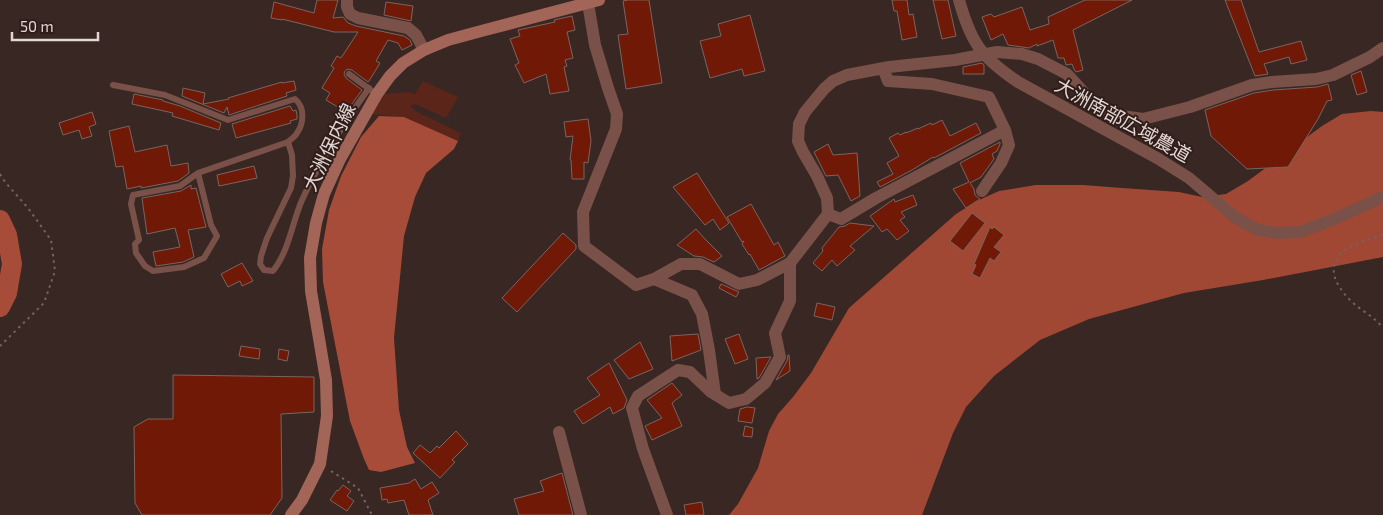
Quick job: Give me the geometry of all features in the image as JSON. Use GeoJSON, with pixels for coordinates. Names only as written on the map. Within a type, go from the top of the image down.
{"type":"FeatureCollection","features":[{"type":"Feature","properties":{"kind":"main road","name":"大洲保内線"},"geometry":{"type":"LineString","coordinates":[[291,515],[302,500],[320,464],[327,416],[326,380],[311,290],[310,258],[316,223],[324,194],[373,91],[403,63],[424,50],[448,40],[594,1]]}},
{"type":"Feature","properties":{"kind":"street"},"geometry":{"type":"LineString","coordinates":[[347,0],[350,14],[358,18],[408,28],[416,35],[424,50]]}},
{"type":"Feature","properties":{"kind":"street","name":"大洲南部広域農道"},"geometry":{"type":"LineString","coordinates":[[959,0],[972,38],[984,55],[997,68],[1018,82],[1158,158],[1189,178],[1236,218],[1258,230],[1277,234],[1300,232],[1383,197]]}},
{"type":"Feature","properties":{"kind":"street"},"geometry":{"type":"LineString","coordinates":[[594,1],[595,45],[617,114],[616,129],[584,212],[584,246],[636,285],[654,280],[681,264],[700,264],[739,284],[757,280],[790,263],[828,214],[827,198],[798,141],[799,124],[824,89],[847,75],[883,68],[955,60],[997,52],[1022,54],[1038,59],[1067,74],[1097,107],[1122,116],[1143,119],[1190,107],[1252,84],[1316,79],[1333,75],[1370,57],[1383,48]]}},
{"type":"Feature","properties":{"kind":"street"},"geometry":{"type":"LineString","coordinates":[[883,68],[888,80],[932,84],[989,96],[1005,130],[1009,145],[1001,164],[982,191]]}},
{"type":"Feature","properties":{"kind":"street"},"geometry":{"type":"LineString","coordinates":[[828,214],[841,219],[876,198],[1005,130]]}},
{"type":"Feature","properties":{"kind":"street"},"geometry":{"type":"LineString","coordinates":[[667,515],[643,449],[632,408],[638,396],[678,370],[690,372],[715,394],[729,403],[746,399],[765,383],[780,357],[776,334],[790,301],[790,263]]}},
{"type":"Feature","properties":{"kind":"street"},"geometry":{"type":"LineString","coordinates":[[654,280],[692,294],[702,314],[715,394]]}},
{"type":"Feature","properties":{"kind":"street"},"geometry":{"type":"LineString","coordinates":[[559,432],[581,515]]}},
{"type":"Feature","properties":{"kind":"lane"},"geometry":{"type":"LineString","coordinates":[[288,142],[292,155],[291,188],[267,238],[261,256],[260,264],[264,270],[273,270],[280,261],[302,202],[313,179],[338,135],[373,91],[349,74]]}},
{"type":"Feature","properties":{"kind":"lane"},"geometry":{"type":"LineString","coordinates":[[113,85],[165,95],[228,120],[295,99],[300,104],[303,116],[297,134],[288,142],[198,173],[180,186],[133,195],[131,204],[139,240],[135,244],[136,253],[145,266],[153,271],[184,268],[204,258],[217,236],[211,225],[198,173]]}},
{"type":"Feature","properties":{"kind":"path"},"geometry":{"type":"LineString","coordinates":[[0,174],[51,240],[55,272],[44,303],[0,346]]}},
{"type":"Feature","properties":{"kind":"path"},"geometry":{"type":"LineString","coordinates":[[1383,235],[1355,244],[1338,255],[1333,268],[1337,282],[1351,301],[1377,320],[1383,328]]}},
{"type":"Feature","properties":{"kind":"path"},"geometry":{"type":"LineString","coordinates":[[320,464],[358,488],[372,515]]}},
{"type":"Feature","properties":{"kind":"shaded area"},"geometry":{"type":"Polygon","coordinates":[[[423,81],[458,97],[446,118],[415,104],[410,106],[417,112],[461,133],[458,141],[404,117],[371,114],[383,94],[409,92],[415,94],[423,81]]]}},
{"type":"Feature","properties":{"kind":"shaded area"},"geometry":{"type":"Polygon","coordinates":[[[1371,111],[1383,112],[1383,257],[1184,293],[1089,319],[1040,340],[994,376],[966,407],[953,433],[922,515],[729,515],[738,504],[758,468],[769,431],[778,414],[811,373],[849,308],[956,214],[977,201],[999,191],[1036,185],[1083,185],[1179,192],[1202,197],[1226,194],[1248,181],[1322,126],[1342,114],[1371,111]]]}},
{"type":"Feature","properties":{"kind":"shaded area"},"geometry":{"type":"Polygon","coordinates":[[[379,116],[404,117],[458,141],[454,149],[426,173],[415,197],[404,236],[394,338],[399,410],[407,447],[415,463],[381,472],[369,470],[350,421],[323,282],[322,249],[329,210],[341,176],[361,137],[379,116]]]}},
{"type":"Feature","properties":{"kind":"building"},"geometry":{"type":"Polygon","coordinates":[[[317,0],[338,0],[333,18],[343,17],[348,23],[356,26],[404,36],[410,40],[412,45],[402,50],[398,43],[388,40],[376,61],[380,63],[368,82],[352,70],[347,69],[345,71],[346,78],[362,90],[346,112],[326,100],[330,93],[322,88],[334,68],[331,66],[337,56],[341,58],[358,32],[334,32],[271,18],[274,2],[314,13],[317,0]]]}},
{"type":"Feature","properties":{"kind":"building"},"geometry":{"type":"Polygon","coordinates":[[[649,0],[662,83],[626,89],[618,35],[628,34],[623,1],[649,0]]]}},
{"type":"Feature","properties":{"kind":"building"},"geometry":{"type":"Polygon","coordinates":[[[892,0],[907,0],[909,15],[913,14],[917,37],[902,40],[897,11],[894,11],[892,0]]]}},
{"type":"Feature","properties":{"kind":"building"},"geometry":{"type":"Polygon","coordinates":[[[933,0],[948,0],[956,36],[942,39],[933,0]]]}},
{"type":"Feature","properties":{"kind":"building"},"geometry":{"type":"Polygon","coordinates":[[[1085,0],[1132,0],[1073,30],[1083,70],[1076,72],[1072,64],[1066,65],[1064,58],[1058,58],[1053,40],[1029,48],[1008,45],[1003,34],[991,40],[982,17],[991,14],[994,17],[1022,7],[1030,30],[1049,24],[1048,17],[1085,0]]]}},
{"type":"Feature","properties":{"kind":"building"},"geometry":{"type":"Polygon","coordinates":[[[1225,0],[1241,0],[1259,52],[1301,41],[1307,60],[1291,64],[1289,57],[1264,64],[1268,74],[1255,76],[1225,0]]]}},
{"type":"Feature","properties":{"kind":"building"},"geometry":{"type":"Polygon","coordinates":[[[386,2],[413,6],[411,21],[384,15],[386,2]]]}},
{"type":"Feature","properties":{"kind":"building"},"geometry":{"type":"Polygon","coordinates":[[[750,15],[765,71],[744,76],[742,69],[710,78],[700,41],[721,36],[718,24],[750,15]]]}},
{"type":"Feature","properties":{"kind":"building"},"geometry":{"type":"Polygon","coordinates":[[[572,16],[575,30],[567,32],[573,58],[565,60],[567,66],[564,67],[569,91],[550,94],[546,74],[524,83],[515,65],[519,63],[510,39],[520,36],[518,30],[555,22],[554,20],[572,16]]]}},
{"type":"Feature","properties":{"kind":"building"},"geometry":{"type":"Polygon","coordinates":[[[982,63],[984,65],[984,74],[963,74],[963,67],[982,63]]]}},
{"type":"Feature","properties":{"kind":"building"},"geometry":{"type":"Polygon","coordinates":[[[1361,71],[1367,92],[1357,95],[1351,75],[1361,71]]]}},
{"type":"Feature","properties":{"kind":"building"},"geometry":{"type":"Polygon","coordinates":[[[294,81],[296,90],[286,93],[287,96],[229,115],[227,107],[224,113],[182,96],[183,88],[205,93],[203,104],[229,99],[282,82],[294,81]]]}},
{"type":"Feature","properties":{"kind":"building"},"geometry":{"type":"Polygon","coordinates":[[[1328,84],[1332,100],[1327,101],[1288,167],[1247,169],[1211,136],[1205,110],[1254,93],[1317,87],[1328,84]]]}},
{"type":"Feature","properties":{"kind":"building"},"geometry":{"type":"Polygon","coordinates":[[[134,94],[163,100],[221,123],[219,130],[172,116],[173,113],[132,104],[134,94]]]}},
{"type":"Feature","properties":{"kind":"building"},"geometry":{"type":"Polygon","coordinates":[[[290,106],[293,111],[296,110],[297,115],[297,119],[290,121],[291,123],[236,138],[232,124],[290,106]]]}},
{"type":"Feature","properties":{"kind":"building"},"geometry":{"type":"Polygon","coordinates":[[[92,112],[96,124],[89,127],[92,136],[82,139],[79,130],[63,135],[59,123],[92,112]]]}},
{"type":"Feature","properties":{"kind":"building"},"geometry":{"type":"Polygon","coordinates":[[[588,119],[591,141],[588,163],[584,162],[584,179],[572,179],[570,160],[573,136],[566,137],[564,122],[588,119]]]}},
{"type":"Feature","properties":{"kind":"building"},"geometry":{"type":"Polygon","coordinates":[[[942,120],[950,136],[976,123],[981,133],[880,187],[877,182],[893,174],[887,163],[899,156],[889,138],[898,133],[900,135],[942,120]]]}},
{"type":"Feature","properties":{"kind":"building"},"geometry":{"type":"Polygon","coordinates":[[[129,126],[135,152],[167,145],[171,166],[188,163],[189,173],[178,181],[127,189],[123,166],[116,167],[109,131],[129,126]]]}},
{"type":"Feature","properties":{"kind":"building"},"geometry":{"type":"Polygon","coordinates":[[[1000,142],[997,151],[992,154],[994,159],[981,177],[970,183],[975,195],[980,199],[966,208],[953,189],[969,182],[960,163],[1000,142]]]}},
{"type":"Feature","properties":{"kind":"building"},"geometry":{"type":"Polygon","coordinates":[[[828,144],[833,155],[857,153],[860,196],[851,201],[838,175],[826,176],[814,152],[828,144]]]}},
{"type":"Feature","properties":{"kind":"building"},"geometry":{"type":"Polygon","coordinates":[[[254,166],[257,178],[219,186],[217,175],[254,166]]]}},
{"type":"Feature","properties":{"kind":"building"},"geometry":{"type":"Polygon","coordinates":[[[697,173],[729,223],[720,230],[713,219],[705,225],[673,187],[697,173]]]}},
{"type":"Feature","properties":{"kind":"building"},"geometry":{"type":"Polygon","coordinates":[[[191,185],[191,189],[196,188],[206,227],[188,230],[194,257],[183,262],[156,266],[153,252],[180,247],[175,228],[147,234],[142,198],[181,191],[191,185]]]}},
{"type":"Feature","properties":{"kind":"building"},"geometry":{"type":"Polygon","coordinates":[[[913,195],[917,205],[901,212],[905,217],[900,220],[909,231],[897,240],[887,229],[882,232],[870,216],[894,199],[895,202],[913,195]]]}},
{"type":"Feature","properties":{"kind":"building"},"geometry":{"type":"Polygon","coordinates":[[[751,204],[774,245],[778,242],[785,256],[759,270],[742,244],[744,241],[742,242],[727,217],[751,204]]]}},
{"type":"Feature","properties":{"kind":"building"},"geometry":{"type":"Polygon","coordinates":[[[972,213],[985,223],[963,251],[950,241],[972,213]]]}},
{"type":"Feature","properties":{"kind":"building"},"geometry":{"type":"Polygon","coordinates":[[[850,223],[874,226],[850,246],[855,250],[837,266],[832,260],[822,271],[813,263],[839,227],[850,223]]]}},
{"type":"Feature","properties":{"kind":"building"},"geometry":{"type":"Polygon","coordinates":[[[990,227],[992,229],[994,227],[1004,235],[994,247],[1001,252],[994,261],[990,258],[980,278],[972,274],[976,265],[974,264],[990,227]]]}},
{"type":"Feature","properties":{"kind":"building"},"geometry":{"type":"Polygon","coordinates":[[[696,229],[722,256],[714,262],[703,257],[694,256],[677,245],[696,229]]]}},
{"type":"Feature","properties":{"kind":"building"},"geometry":{"type":"Polygon","coordinates":[[[563,233],[576,245],[576,249],[517,312],[502,298],[563,233]]]}},
{"type":"Feature","properties":{"kind":"building"},"geometry":{"type":"Polygon","coordinates":[[[242,263],[253,281],[242,286],[240,281],[228,287],[221,274],[242,263]]]}},
{"type":"Feature","properties":{"kind":"building"},"geometry":{"type":"Polygon","coordinates":[[[721,284],[739,292],[736,297],[719,288],[721,284]]]}},
{"type":"Feature","properties":{"kind":"building"},"geometry":{"type":"Polygon","coordinates":[[[817,303],[835,307],[832,320],[814,316],[817,303]]]}},
{"type":"Feature","properties":{"kind":"building"},"geometry":{"type":"Polygon","coordinates":[[[698,334],[701,350],[672,361],[670,336],[698,334]]]}},
{"type":"Feature","properties":{"kind":"building"},"geometry":{"type":"Polygon","coordinates":[[[739,334],[748,359],[735,364],[725,339],[739,334]]]}},
{"type":"Feature","properties":{"kind":"building"},"geometry":{"type":"Polygon","coordinates":[[[640,342],[653,369],[629,379],[614,360],[640,342]]]}},
{"type":"Feature","properties":{"kind":"building"},"geometry":{"type":"Polygon","coordinates":[[[241,346],[260,349],[259,359],[239,356],[241,346]]]}},
{"type":"Feature","properties":{"kind":"building"},"geometry":{"type":"Polygon","coordinates":[[[279,349],[289,351],[287,361],[278,359],[279,349]]]}},
{"type":"Feature","properties":{"kind":"building"},"geometry":{"type":"Polygon","coordinates":[[[788,355],[790,371],[776,380],[787,361],[788,355]]]}},
{"type":"Feature","properties":{"kind":"building"},"geometry":{"type":"Polygon","coordinates":[[[771,357],[759,378],[757,379],[756,358],[771,357]]]}},
{"type":"Feature","properties":{"kind":"building"},"geometry":{"type":"Polygon","coordinates":[[[609,363],[627,400],[624,408],[613,414],[610,407],[583,424],[574,411],[600,395],[587,378],[609,363]]]}},
{"type":"Feature","properties":{"kind":"building"},"geometry":{"type":"Polygon","coordinates":[[[173,375],[314,377],[314,412],[281,414],[282,498],[270,515],[142,515],[135,503],[134,427],[148,419],[173,419],[173,375]]]}},
{"type":"Feature","properties":{"kind":"building"},"geometry":{"type":"Polygon","coordinates":[[[672,383],[682,395],[672,403],[682,426],[652,440],[645,426],[662,418],[647,400],[672,383]]]}},
{"type":"Feature","properties":{"kind":"building"},"geometry":{"type":"Polygon","coordinates":[[[747,407],[755,408],[752,423],[738,421],[740,409],[747,407]]]}},
{"type":"Feature","properties":{"kind":"building"},"geometry":{"type":"Polygon","coordinates":[[[745,426],[753,428],[752,437],[743,436],[745,426]]]}},
{"type":"Feature","properties":{"kind":"building"},"geometry":{"type":"Polygon","coordinates":[[[456,431],[468,444],[452,460],[455,462],[440,478],[413,453],[420,445],[430,453],[437,446],[439,448],[456,431]]]}},
{"type":"Feature","properties":{"kind":"building"},"geometry":{"type":"Polygon","coordinates":[[[562,473],[573,515],[519,515],[514,499],[544,491],[540,481],[562,473]]]}},
{"type":"Feature","properties":{"kind":"building"},"geometry":{"type":"Polygon","coordinates":[[[415,479],[421,489],[432,482],[439,493],[428,500],[433,515],[409,515],[404,500],[388,503],[387,499],[382,500],[380,488],[409,483],[415,479]]]}},
{"type":"Feature","properties":{"kind":"building"},"geometry":{"type":"Polygon","coordinates":[[[343,485],[351,491],[347,496],[354,501],[347,511],[330,500],[343,485]]]}},
{"type":"Feature","properties":{"kind":"building"},"geometry":{"type":"Polygon","coordinates":[[[702,502],[704,515],[686,515],[684,505],[702,502]]]}},
{"type":"Feature","properties":{"kind":"waterway"},"geometry":{"type":"LineString","coordinates":[[0,220],[7,235],[12,264],[7,293],[0,307]]}}]}
